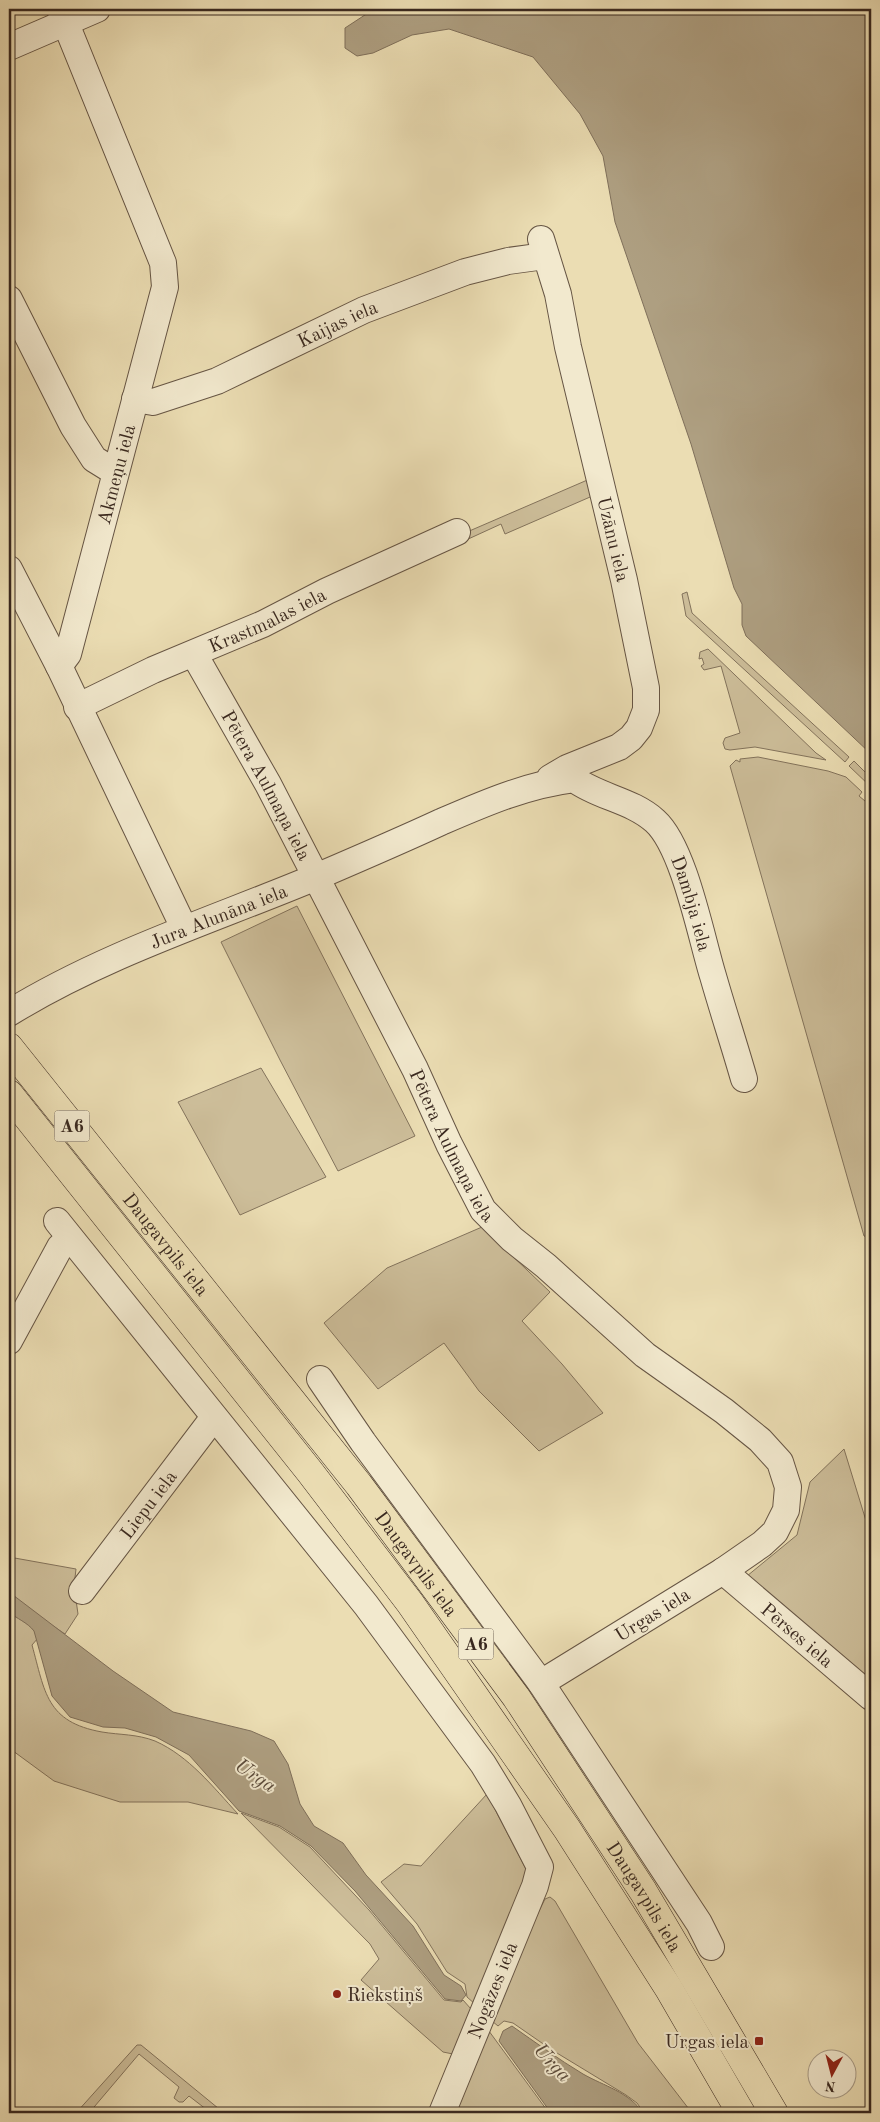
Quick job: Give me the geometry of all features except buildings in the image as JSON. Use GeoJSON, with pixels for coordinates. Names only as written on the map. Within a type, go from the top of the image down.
{"type":"FeatureCollection","features":[{"type":"Feature","properties":{"kind":"highway","name":"Daugavpils iela"},"geometry":{"type":"LineString","coordinates":[[9,1047],[359,1485],[516,1697],[643,1892],[774,2113]]}},
{"type":"Feature","properties":{"kind":"highway","name":"Daugavpils iela"},"geometry":{"type":"LineString","coordinates":[[9,1094],[310,1472],[410,1603],[568,1829],[669,1989],[741,2113]]}},
{"type":"Feature","properties":{"kind":"street"},"geometry":{"type":"LineString","coordinates":[[9,47],[63,16],[97,9]]}},
{"type":"Feature","properties":{"kind":"street","name":"Akmeņu iela"},"geometry":{"type":"LineString","coordinates":[[59,666],[68,654],[165,287],[163,263],[63,16]]}},
{"type":"Feature","properties":{"kind":"street","name":"Kaijas iela"},"geometry":{"type":"LineString","coordinates":[[135,399],[153,402],[217,381],[364,310],[464,272],[508,261],[543,247]]}},
{"type":"Feature","properties":{"kind":"street","name":"Uzānu iela"},"geometry":{"type":"LineString","coordinates":[[541,783],[567,768],[619,747],[640,728],[646,710],[646,688],[624,580],[568,347],[558,294],[543,247]]}},
{"type":"Feature","properties":{"kind":"street"},"geometry":{"type":"LineString","coordinates":[[9,299],[72,426],[94,459],[115,472]]}},
{"type":"Feature","properties":{"kind":"street","name":"Krastmalas iela"},"geometry":{"type":"LineString","coordinates":[[77,707],[153,670],[263,624],[327,591],[457,532]]}},
{"type":"Feature","properties":{"kind":"street"},"geometry":{"type":"LineString","coordinates":[[9,569],[59,666],[184,928]]}},
{"type":"Feature","properties":{"kind":"street","name":"Pētera Aulmaņa iela"},"geometry":{"type":"LineString","coordinates":[[194,654],[268,784],[415,1069],[449,1144],[483,1210],[512,1239],[546,1266],[645,1354],[724,1410],[760,1440],[780,1462],[788,1487],[786,1510],[775,1532],[762,1544]]}},
{"type":"Feature","properties":{"kind":"street","name":"Jura Alunāna iela"},"geometry":{"type":"LineString","coordinates":[[9,1013],[123,954],[315,877],[476,807],[541,783],[574,779]]}},
{"type":"Feature","properties":{"kind":"street","name":"Dambja iela"},"geometry":{"type":"LineString","coordinates":[[574,779],[584,787],[632,806],[654,820],[669,838],[694,911],[744,1079]]}},
{"type":"Feature","properties":{"kind":"street"},"geometry":{"type":"LineString","coordinates":[[9,1341],[60,1247],[63,1229],[214,1417]]}},
{"type":"Feature","properties":{"kind":"street"},"geometry":{"type":"LineString","coordinates":[[320,1379],[363,1442],[541,1683],[699,1923],[711,1947]]}},
{"type":"Feature","properties":{"kind":"street","name":"Liepu iela"},"geometry":{"type":"LineString","coordinates":[[82,1591],[214,1417]]}},
{"type":"Feature","properties":{"kind":"street","name":"Nogāzes iela"},"geometry":{"type":"LineString","coordinates":[[214,1417],[366,1605],[483,1764],[508,1805],[540,1867],[535,1886],[442,2113]]}},
{"type":"Feature","properties":{"kind":"street","name":"Urgas iela"},"geometry":{"type":"LineString","coordinates":[[541,1683],[723,1571],[762,1544]]}},
{"type":"Feature","properties":{"kind":"street","name":"Pērses iela"},"geometry":{"type":"LineString","coordinates":[[723,1571],[871,1697]]}},
{"type":"Feature","properties":{"kind":"shaded area"},"geometry":{"type":"Polygon","coordinates":[[[592,478],[597,494],[505,534],[501,524],[453,546],[467,532],[592,478]]]}},
{"type":"Feature","properties":{"kind":"shaded area"},"geometry":{"type":"Polygon","coordinates":[[[687,592],[692,613],[849,757],[845,762],[686,616],[682,594],[687,592]]]}},
{"type":"Feature","properties":{"kind":"shaded area"},"geometry":{"type":"Polygon","coordinates":[[[708,649],[816,753],[826,760],[755,747],[725,749],[723,743],[725,738],[740,733],[721,666],[704,670],[701,666],[704,664],[702,658],[699,659],[700,652],[708,649]]]}},
{"type":"Feature","properties":{"kind":"shaded area"},"geometry":{"type":"Polygon","coordinates":[[[758,757],[828,771],[846,777],[862,792],[859,796],[871,806],[871,1238],[864,1236],[730,766],[736,760],[740,762],[740,759],[758,757]]]}},
{"type":"Feature","properties":{"kind":"shaded area"},"geometry":{"type":"Polygon","coordinates":[[[854,761],[871,778],[871,787],[849,766],[854,761]]]}},
{"type":"Feature","properties":{"kind":"shaded area"},"geometry":{"type":"Polygon","coordinates":[[[297,906],[415,1136],[338,1171],[221,942],[297,906]]]}},
{"type":"Feature","properties":{"kind":"shaded area"},"geometry":{"type":"Polygon","coordinates":[[[261,1068],[326,1177],[240,1215],[178,1102],[261,1068]]]}},
{"type":"Feature","properties":{"kind":"shaded area"},"geometry":{"type":"Polygon","coordinates":[[[482,1227],[550,1292],[522,1321],[562,1364],[603,1413],[539,1451],[479,1391],[444,1343],[378,1389],[324,1323],[387,1268],[482,1227]]]}},
{"type":"Feature","properties":{"kind":"shaded area"},"geometry":{"type":"Polygon","coordinates":[[[844,1449],[871,1537],[871,1683],[747,1576],[797,1535],[810,1482],[844,1449]]]}},
{"type":"Feature","properties":{"kind":"shaded area"},"geometry":{"type":"Polygon","coordinates":[[[9,1557],[76,1569],[74,1586],[78,1614],[65,1634],[50,1624],[32,1645],[45,1691],[59,1712],[69,1721],[83,1727],[102,1732],[142,1737],[167,1747],[200,1773],[238,1814],[188,1802],[120,1802],[54,1781],[9,1748],[9,1557]]]}},
{"type":"Feature","properties":{"kind":"shaded area"},"geometry":{"type":"Polygon","coordinates":[[[487,1794],[527,1871],[475,2004],[467,1997],[465,1984],[447,1972],[417,1924],[381,1882],[404,1864],[421,1866],[487,1794]]]}},
{"type":"Feature","properties":{"kind":"shaded area"},"geometry":{"type":"Polygon","coordinates":[[[241,1813],[279,1827],[310,1847],[369,1910],[444,2000],[461,2002],[463,2000],[471,2009],[453,2054],[443,2052],[361,1980],[379,1959],[370,1944],[241,1813]]]}},
{"type":"Feature","properties":{"kind":"shaded area"},"geometry":{"type":"Polygon","coordinates":[[[550,1897],[555,1901],[638,2043],[692,2113],[644,2113],[637,2103],[626,2095],[552,2050],[513,2023],[504,2021],[498,2026],[486,2016],[545,1899],[550,1897]]]}},
{"type":"Feature","properties":{"kind":"shaded area"},"geometry":{"type":"Polygon","coordinates":[[[486,2027],[549,2113],[456,2113],[457,2097],[486,2027]]]}},
{"type":"Feature","properties":{"kind":"shaded area"},"geometry":{"type":"Polygon","coordinates":[[[137,2045],[141,2045],[224,2113],[211,2113],[189,2096],[183,2102],[179,2102],[174,2098],[179,2087],[139,2054],[89,2113],[76,2113],[137,2045]]]}},
{"type":"Feature","properties":{"kind":"water"},"geometry":{"type":"Polygon","coordinates":[[[374,9],[871,9],[871,754],[746,636],[742,625],[742,604],[734,588],[691,444],[615,222],[603,156],[580,114],[533,57],[449,29],[412,35],[373,53],[357,56],[345,48],[345,28],[374,9]]]}},
{"type":"Feature","properties":{"kind":"water","name":"Urga"},"geometry":{"type":"Polygon","coordinates":[[[9,1592],[113,1671],[173,1712],[251,1731],[274,1741],[288,1764],[300,1804],[314,1826],[343,1843],[366,1875],[413,1926],[444,1975],[461,1986],[466,1995],[461,2001],[445,1999],[355,1891],[311,1846],[280,1826],[239,1811],[189,1755],[156,1737],[125,1728],[103,1727],[70,1717],[52,1696],[34,1631],[9,1612],[9,1592]]]}},
{"type":"Feature","properties":{"kind":"water","name":"Urga"},"geometry":{"type":"Polygon","coordinates":[[[512,2026],[574,2068],[616,2090],[631,2100],[643,2113],[551,2113],[499,2041],[503,2031],[512,2026]]]}},
{"type":"Feature","properties":{"kind":"place","name":"Riekstiņš"},"geometry":{"type":"Point","coordinates":[337,1994]}},
{"type":"Feature","properties":{"kind":"place","name":"Urgas iela"},"geometry":{"type":"Point","coordinates":[759,2041]}}]}
